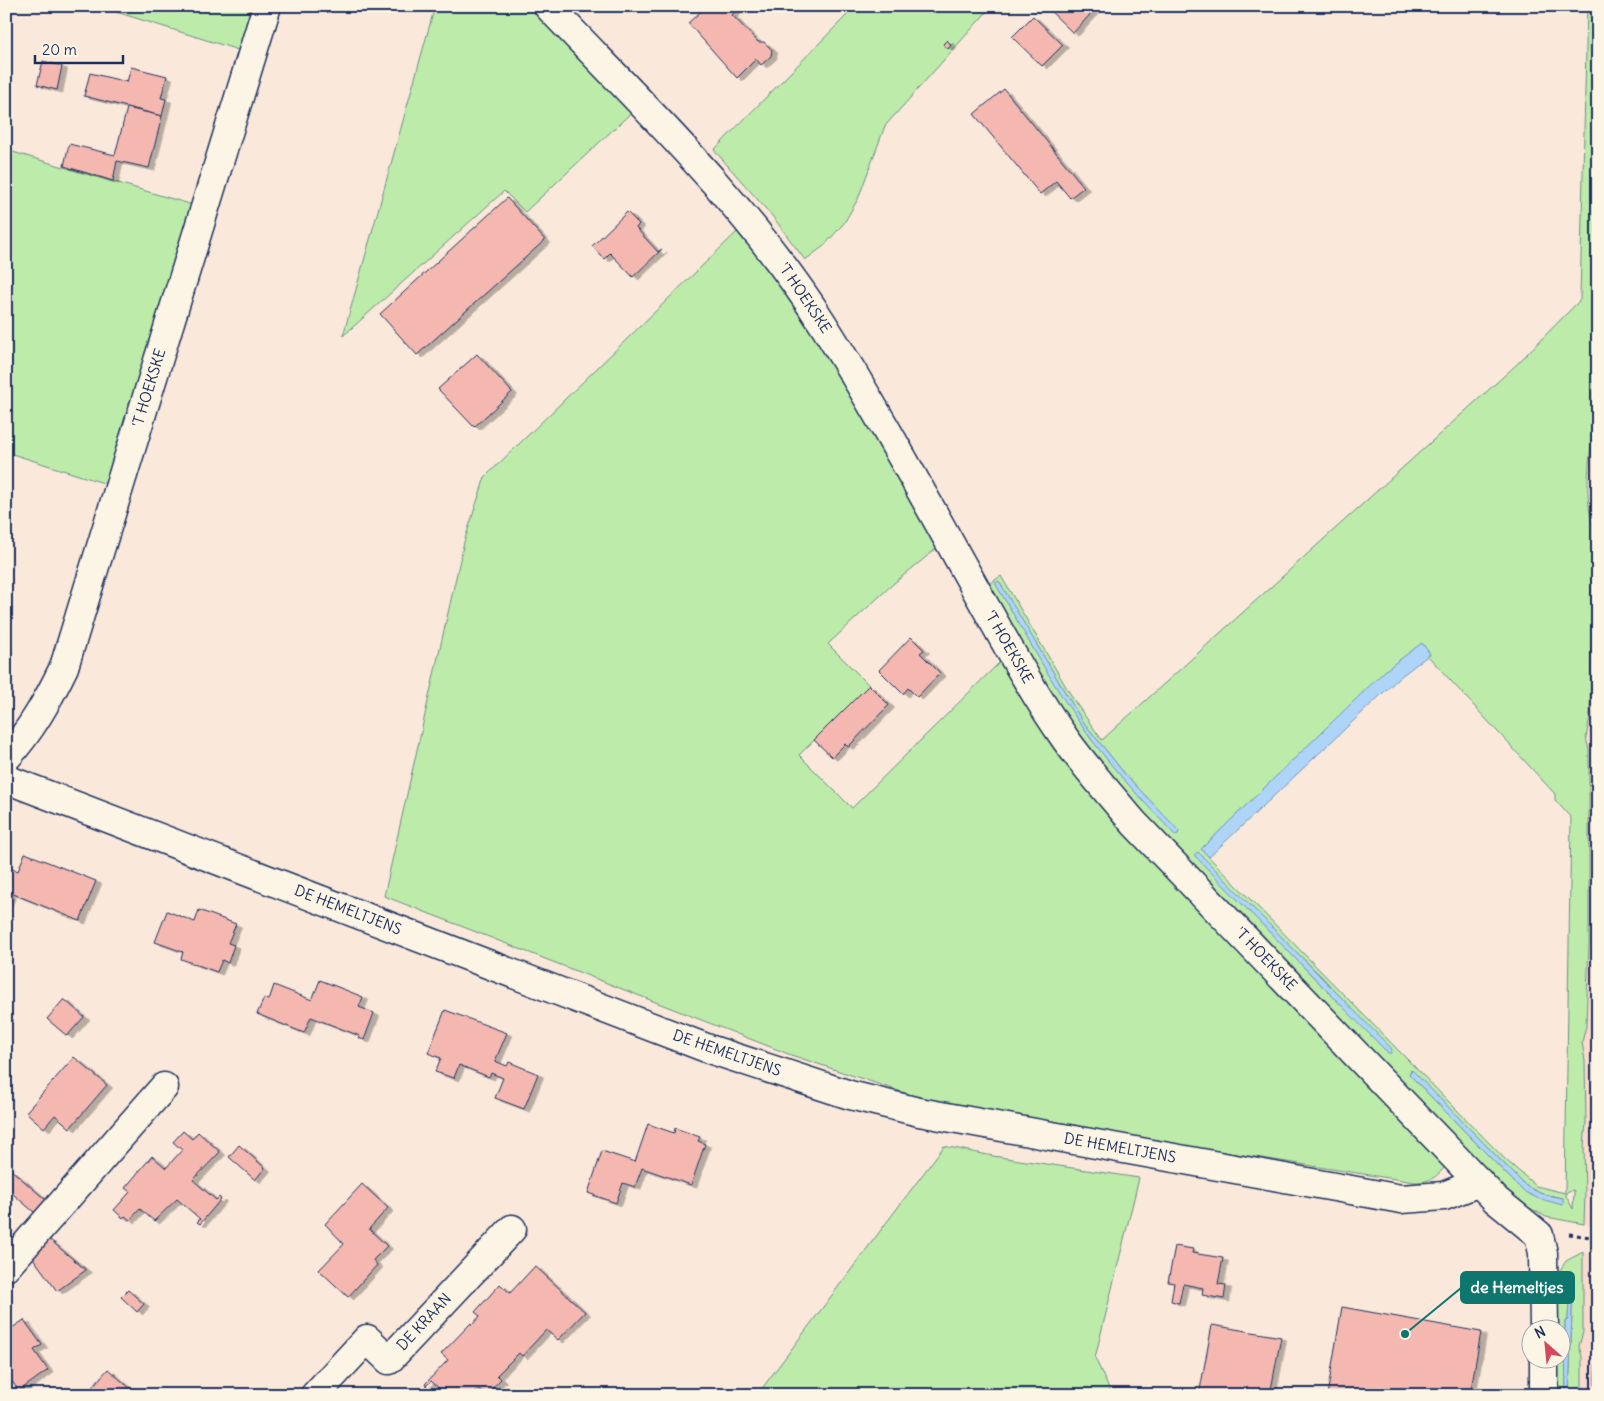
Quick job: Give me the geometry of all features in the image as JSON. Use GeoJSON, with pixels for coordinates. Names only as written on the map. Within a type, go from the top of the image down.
{"type":"FeatureCollection","features":[{"type":"Feature","properties":{"kind":"street","name":"'T HOEKSKE"},"geometry":{"type":"LineString","coordinates":[[6,758],[22,741],[38,716],[64,667],[268,6]]}},
{"type":"Feature","properties":{"kind":"street","name":"'T HOEKSKE"},"geometry":{"type":"LineString","coordinates":[[548,6],[737,206],[782,263],[824,325],[1024,674],[1067,741],[1099,781],[1134,823],[1496,1200],[1539,1236],[1543,1253],[1544,1318]]}},
{"type":"Feature","properties":{"kind":"street","name":"DE HEMELTJENS"},"geometry":{"type":"LineString","coordinates":[[6,779],[709,1049],[850,1095],[919,1112],[1401,1199],[1444,1196],[1479,1182]]}},
{"type":"Feature","properties":{"kind":"street"},"geometry":{"type":"LineString","coordinates":[[6,1267],[164,1087]]}},
{"type":"Feature","properties":{"kind":"street","name":"DE KRAAN"},"geometry":{"type":"LineString","coordinates":[[315,1395],[367,1339],[389,1360],[512,1229]]}},
{"type":"Feature","properties":{"kind":"street"},"geometry":{"type":"LineString","coordinates":[[1544,1368],[1544,1395]]}},
{"type":"Feature","properties":{"kind":"shaded area"},"geometry":{"type":"Polygon","coordinates":[[[1598,165],[1598,1219],[1593,1219],[1593,1226],[1583,1225],[1586,1122],[1585,1061],[1582,1042],[1586,1026],[1589,942],[1589,751],[1586,738],[1590,716],[1593,525],[1589,509],[1596,295],[1596,209],[1593,197],[1596,189],[1598,165]]]}},
{"type":"Feature","properties":{"kind":"shaded area"},"geometry":{"type":"Polygon","coordinates":[[[1583,1252],[1592,1253],[1592,1259],[1598,1259],[1598,1395],[1582,1395],[1582,1357],[1579,1346],[1583,1332],[1583,1252]]]}},
{"type":"Feature","properties":{"kind":"green space"},"geometry":{"type":"Polygon","coordinates":[[[97,6],[262,6],[248,53],[97,6]]]}},
{"type":"Feature","properties":{"kind":"green space"},"geometry":{"type":"Polygon","coordinates":[[[435,6],[533,6],[632,112],[525,212],[504,191],[343,336],[435,6]]]}},
{"type":"Feature","properties":{"kind":"green space"},"geometry":{"type":"Polygon","coordinates":[[[843,6],[992,6],[885,126],[858,199],[844,223],[824,246],[805,260],[773,217],[714,150],[848,14],[843,6]]]}},
{"type":"Feature","properties":{"kind":"green space"},"geometry":{"type":"Polygon","coordinates":[[[1587,6],[1598,6],[1598,164],[1594,198],[1596,209],[1592,436],[1588,480],[1590,515],[1593,525],[1590,716],[1586,738],[1589,750],[1589,942],[1586,1026],[1582,1042],[1585,1061],[1586,1122],[1584,1146],[1584,1224],[1546,1217],[1514,1199],[1150,824],[1086,751],[986,586],[1001,576],[1075,702],[1102,740],[1516,365],[1580,300],[1587,6]],[[999,582],[996,584],[1072,711],[1091,739],[1178,834],[1178,831],[1124,773],[1081,719],[999,582]],[[1422,643],[1201,849],[1506,1160],[1536,1186],[1565,1193],[1571,818],[1555,800],[1555,794],[1428,656],[1430,655],[1422,643]],[[1195,855],[1328,992],[1392,1052],[1321,976],[1195,855]],[[1411,1070],[1409,1074],[1523,1191],[1563,1198],[1542,1194],[1526,1186],[1411,1070]],[[1573,1190],[1565,1194],[1573,1209],[1574,1191],[1573,1190]]]}},
{"type":"Feature","properties":{"kind":"green space"},"geometry":{"type":"Polygon","coordinates":[[[6,150],[200,207],[113,486],[6,452],[6,150]]]}},
{"type":"Feature","properties":{"kind":"green space"},"geometry":{"type":"Polygon","coordinates":[[[740,229],[779,275],[942,544],[893,584],[828,644],[870,686],[799,755],[852,808],[1006,656],[1069,763],[1102,809],[1439,1154],[1444,1168],[1437,1175],[1427,1180],[1414,1182],[976,1113],[923,1099],[791,1055],[384,896],[464,542],[485,477],[740,229]]]}},
{"type":"Feature","properties":{"kind":"green space"},"geometry":{"type":"Polygon","coordinates":[[[944,1146],[993,1156],[1139,1178],[1095,1358],[1112,1395],[757,1395],[944,1146]]]}},
{"type":"Feature","properties":{"kind":"green space"},"geometry":{"type":"Polygon","coordinates":[[[1583,1252],[1583,1332],[1579,1346],[1582,1357],[1582,1395],[1569,1395],[1570,1368],[1572,1368],[1573,1282],[1570,1280],[1568,1318],[1553,1318],[1556,1276],[1566,1261],[1583,1252]]]}},
{"type":"Feature","properties":{"kind":"green space"},"geometry":{"type":"Polygon","coordinates":[[[1552,1368],[1566,1368],[1566,1395],[1552,1395],[1552,1368]]]}},
{"type":"Feature","properties":{"kind":"water"},"geometry":{"type":"Polygon","coordinates":[[[999,581],[1081,719],[1124,773],[1179,831],[1178,834],[1175,835],[1132,789],[1102,753],[1079,721],[1053,683],[995,583],[999,581]]]}},
{"type":"Feature","properties":{"kind":"water"},"geometry":{"type":"Polygon","coordinates":[[[1422,643],[1430,654],[1400,677],[1209,857],[1201,849],[1387,669],[1422,643]]]}},
{"type":"Feature","properties":{"kind":"water"},"geometry":{"type":"Polygon","coordinates":[[[1198,852],[1392,1049],[1391,1053],[1388,1053],[1194,855],[1198,852]]]}},
{"type":"Feature","properties":{"kind":"water"},"geometry":{"type":"Polygon","coordinates":[[[1412,1070],[1526,1186],[1542,1194],[1563,1198],[1563,1205],[1537,1198],[1523,1191],[1409,1074],[1412,1070]]]}},
{"type":"Feature","properties":{"kind":"water"},"geometry":{"type":"Polygon","coordinates":[[[1570,1280],[1573,1282],[1572,1318],[1568,1318],[1570,1280]]]}},
{"type":"Feature","properties":{"kind":"water"},"geometry":{"type":"Polygon","coordinates":[[[1566,1368],[1570,1368],[1569,1395],[1566,1395],[1566,1368]]]}},
{"type":"Feature","properties":{"kind":"building"},"geometry":{"type":"Polygon","coordinates":[[[707,6],[732,6],[736,10],[732,15],[758,42],[764,42],[772,50],[771,56],[761,65],[756,59],[737,78],[688,23],[707,6]]]}},
{"type":"Feature","properties":{"kind":"building"},"geometry":{"type":"Polygon","coordinates":[[[1045,6],[1098,6],[1073,33],[1045,6]]]}},
{"type":"Feature","properties":{"kind":"building"},"geometry":{"type":"Polygon","coordinates":[[[1033,16],[1063,45],[1042,66],[1012,37],[1033,16]]]}},
{"type":"Feature","properties":{"kind":"building"},"geometry":{"type":"Polygon","coordinates":[[[947,40],[951,45],[948,49],[943,44],[947,40]]]}},
{"type":"Feature","properties":{"kind":"building"},"geometry":{"type":"Polygon","coordinates":[[[43,61],[62,66],[57,90],[37,85],[43,61]]]}},
{"type":"Feature","properties":{"kind":"building"},"geometry":{"type":"Polygon","coordinates":[[[131,67],[167,76],[161,98],[166,99],[162,116],[84,96],[90,73],[127,82],[131,67]]]}},
{"type":"Feature","properties":{"kind":"building"},"geometry":{"type":"Polygon","coordinates":[[[1004,89],[1084,187],[1070,198],[1056,181],[1040,194],[974,114],[1004,89]]]}},
{"type":"Feature","properties":{"kind":"building"},"geometry":{"type":"Polygon","coordinates":[[[127,108],[162,116],[149,168],[117,161],[113,181],[64,166],[69,144],[115,155],[127,108]]]}},
{"type":"Feature","properties":{"kind":"building"},"geometry":{"type":"Polygon","coordinates":[[[507,198],[545,240],[417,355],[380,314],[507,198]]]}},
{"type":"Feature","properties":{"kind":"building"},"geometry":{"type":"Polygon","coordinates":[[[627,212],[639,224],[636,228],[658,252],[662,249],[633,277],[610,253],[604,259],[592,246],[627,212]]]}},
{"type":"Feature","properties":{"kind":"building"},"geometry":{"type":"Polygon","coordinates":[[[477,354],[512,392],[474,427],[438,389],[477,354]]]}},
{"type":"Feature","properties":{"kind":"building"},"geometry":{"type":"Polygon","coordinates":[[[911,637],[924,650],[920,653],[940,673],[917,697],[908,688],[903,694],[879,670],[911,637]]]}},
{"type":"Feature","properties":{"kind":"building"},"geometry":{"type":"Polygon","coordinates":[[[869,685],[889,705],[848,747],[845,744],[832,757],[814,740],[869,685]]]}},
{"type":"Feature","properties":{"kind":"building"},"geometry":{"type":"Polygon","coordinates":[[[25,853],[96,881],[80,921],[11,893],[6,904],[6,867],[18,871],[25,853]]]}},
{"type":"Feature","properties":{"kind":"building"},"geometry":{"type":"Polygon","coordinates":[[[199,910],[236,924],[228,943],[234,945],[228,963],[222,960],[217,972],[181,959],[183,952],[155,942],[167,911],[195,922],[199,910]]]}},
{"type":"Feature","properties":{"kind":"building"},"geometry":{"type":"Polygon","coordinates":[[[320,980],[363,997],[359,1007],[374,1013],[364,1040],[359,1038],[360,1036],[311,1017],[304,1033],[257,1014],[264,998],[269,1000],[274,985],[312,1000],[320,980]]]}},
{"type":"Feature","properties":{"kind":"building"},"geometry":{"type":"Polygon","coordinates":[[[64,999],[84,1017],[67,1036],[47,1019],[64,999]]]}},
{"type":"Feature","properties":{"kind":"building"},"geometry":{"type":"Polygon","coordinates":[[[445,1010],[507,1033],[495,1061],[507,1066],[509,1062],[538,1074],[524,1109],[495,1098],[503,1078],[491,1073],[489,1077],[459,1065],[454,1078],[435,1072],[441,1058],[428,1053],[445,1010]]]}},
{"type":"Feature","properties":{"kind":"building"},"geometry":{"type":"Polygon","coordinates":[[[74,1057],[107,1085],[70,1128],[55,1115],[44,1128],[26,1112],[74,1057]]]}},
{"type":"Feature","properties":{"kind":"building"},"geometry":{"type":"Polygon","coordinates":[[[648,1124],[674,1133],[675,1128],[700,1137],[698,1141],[705,1144],[691,1185],[642,1168],[635,1187],[623,1183],[616,1203],[588,1193],[602,1151],[635,1162],[648,1124]]]}},
{"type":"Feature","properties":{"kind":"building"},"geometry":{"type":"Polygon","coordinates":[[[183,1131],[192,1139],[198,1132],[220,1152],[193,1180],[216,1200],[219,1197],[221,1199],[200,1224],[197,1222],[200,1219],[177,1199],[154,1221],[140,1209],[130,1220],[125,1216],[123,1218],[114,1210],[130,1192],[125,1188],[152,1156],[166,1168],[182,1150],[173,1142],[183,1131]]]}},
{"type":"Feature","properties":{"kind":"building"},"geometry":{"type":"Polygon","coordinates":[[[239,1145],[265,1168],[255,1180],[229,1157],[239,1145]]]}},
{"type":"Feature","properties":{"kind":"building"},"geometry":{"type":"Polygon","coordinates":[[[10,1169],[46,1200],[35,1213],[6,1188],[6,1173],[10,1169]]]}},
{"type":"Feature","properties":{"kind":"building"},"geometry":{"type":"Polygon","coordinates":[[[362,1184],[388,1208],[369,1229],[387,1246],[373,1260],[377,1265],[348,1297],[319,1270],[344,1244],[325,1224],[362,1184]]]}},
{"type":"Feature","properties":{"kind":"building"},"geometry":{"type":"Polygon","coordinates":[[[49,1239],[86,1270],[57,1291],[33,1258],[49,1239]]]}},
{"type":"Feature","properties":{"kind":"building"},"geometry":{"type":"Polygon","coordinates":[[[1175,1246],[1193,1249],[1192,1253],[1223,1258],[1218,1284],[1226,1285],[1224,1299],[1202,1295],[1203,1288],[1183,1284],[1179,1303],[1171,1301],[1174,1283],[1168,1282],[1175,1246]]]}},
{"type":"Feature","properties":{"kind":"building"},"geometry":{"type":"Polygon","coordinates":[[[535,1266],[585,1312],[558,1340],[546,1330],[522,1356],[519,1353],[497,1375],[501,1379],[486,1395],[479,1389],[473,1395],[446,1395],[431,1381],[426,1386],[425,1384],[448,1360],[441,1354],[480,1316],[475,1312],[500,1284],[510,1293],[535,1266]]]}},
{"type":"Feature","properties":{"kind":"building"},"geometry":{"type":"Polygon","coordinates":[[[128,1290],[144,1304],[137,1312],[121,1297],[128,1290]]]}},
{"type":"Feature","properties":{"kind":"building"},"geometry":{"type":"Polygon","coordinates":[[[1342,1307],[1481,1332],[1470,1395],[1327,1395],[1342,1307]]]}},
{"type":"Feature","properties":{"kind":"building"},"geometry":{"type":"Polygon","coordinates":[[[24,1320],[42,1345],[34,1350],[48,1370],[19,1391],[6,1373],[6,1332],[24,1320]]]}},
{"type":"Feature","properties":{"kind":"building"},"geometry":{"type":"Polygon","coordinates":[[[1212,1325],[1281,1337],[1270,1395],[1199,1395],[1212,1325]]]}},
{"type":"Feature","properties":{"kind":"building"},"geometry":{"type":"Polygon","coordinates":[[[108,1369],[125,1384],[138,1395],[85,1395],[108,1369]]]}},
{"type":"Feature","properties":{"kind":"railway"},"geometry":{"type":"LineString","coordinates":[[1597,1395],[1598,1315]]}},
{"type":"Feature","properties":{"kind":"place","name":"de Hemeltjes"},"geometry":{"type":"Point","coordinates":[1405,1334]}}]}
